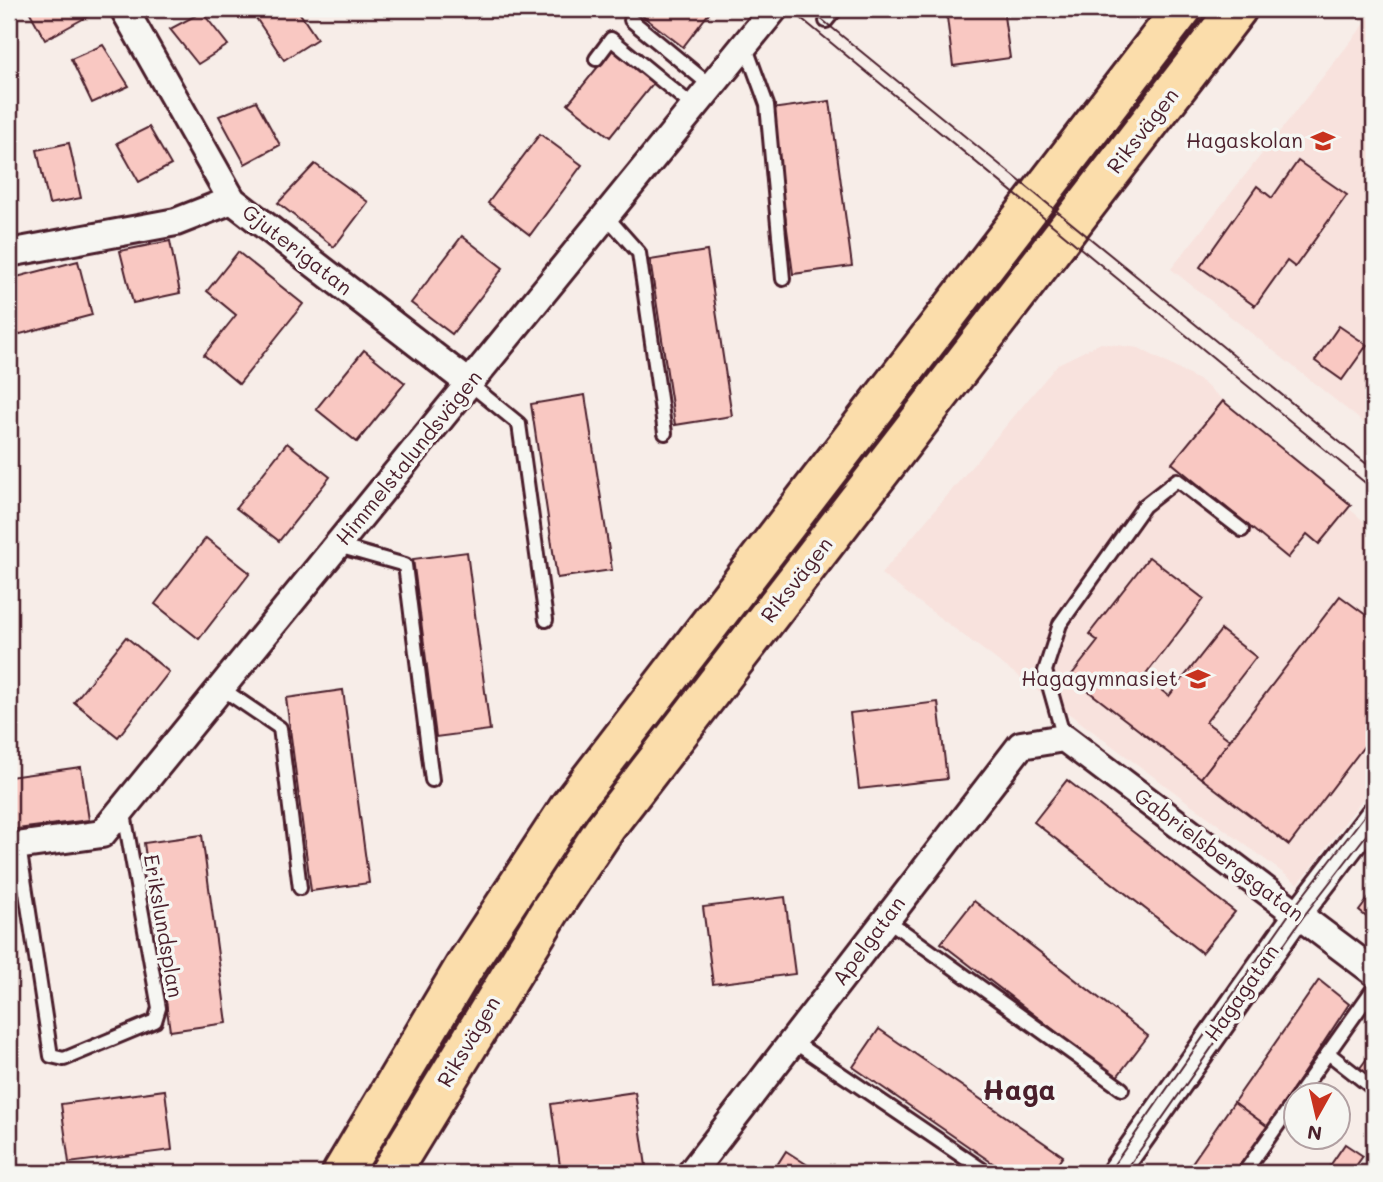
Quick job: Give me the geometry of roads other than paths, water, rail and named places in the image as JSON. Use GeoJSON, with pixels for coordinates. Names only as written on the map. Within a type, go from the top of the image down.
{"type":"FeatureCollection","features":[{"type":"Feature","properties":{"kind":"highway","name":"Riksvägen"},"geometry":{"type":"LineString","coordinates":[[342,1173],[465,966],[570,806],[1182,9]]}},
{"type":"Feature","properties":{"kind":"highway","name":"Riksvägen"},"geometry":{"type":"LineString","coordinates":[[390,1173],[523,954],[606,827],[1237,9]]}},
{"type":"Feature","properties":{"kind":"street","name":"Gjuterigatan"},"geometry":{"type":"LineString","coordinates":[[124,9],[232,200],[470,384]]}},
{"type":"Feature","properties":{"kind":"street","name":"Himmelstalundsvägen"},"geometry":{"type":"LineString","coordinates":[[14,846],[102,834],[774,9]]}},
{"type":"Feature","properties":{"kind":"street"},"geometry":{"type":"LineString","coordinates":[[9,253],[176,222],[232,200]]}},
{"type":"Feature","properties":{"kind":"street","name":"Gabrielsbergsgatan"},"geometry":{"type":"LineString","coordinates":[[1064,738],[1374,972]]}},
{"type":"Feature","properties":{"kind":"street","name":"Apelgatan"},"geometry":{"type":"LineString","coordinates":[[692,1173],[1020,745],[1064,738]]}},
{"type":"Feature","properties":{"kind":"street","name":"Hagagatan"},"geometry":{"type":"LineString","coordinates":[[1115,1173],[1298,914],[1374,815]]}},
{"type":"Feature","properties":{"kind":"lane"},"geometry":{"type":"LineString","coordinates":[[825,21],[836,9]]}},
{"type":"Feature","properties":{"kind":"lane"},"geometry":{"type":"LineString","coordinates":[[631,20],[711,86]]}},
{"type":"Feature","properties":{"kind":"lane"},"geometry":{"type":"LineString","coordinates":[[596,59],[611,39],[694,107]]}},
{"type":"Feature","properties":{"kind":"lane"},"geometry":{"type":"LineString","coordinates":[[745,45],[767,105],[783,279]]}},
{"type":"Feature","properties":{"kind":"lane"},"geometry":{"type":"LineString","coordinates":[[606,216],[639,253],[664,433]]}},
{"type":"Feature","properties":{"kind":"lane"},"geometry":{"type":"LineString","coordinates":[[470,384],[519,424],[546,620]]}},
{"type":"Feature","properties":{"kind":"lane"},"geometry":{"type":"LineString","coordinates":[[1064,738],[1045,671],[1060,624],[1144,506],[1177,480],[1242,530]]}},
{"type":"Feature","properties":{"kind":"lane"},"geometry":{"type":"LineString","coordinates":[[337,546],[405,565],[432,780]]}},
{"type":"Feature","properties":{"kind":"lane"},"geometry":{"type":"LineString","coordinates":[[221,688],[279,728],[300,888]]}},
{"type":"Feature","properties":{"kind":"lane","name":"Erikslundsplan"},"geometry":{"type":"LineString","coordinates":[[14,846],[51,1056],[64,1059],[155,1021],[159,1009],[123,807]]}},
{"type":"Feature","properties":{"kind":"lane"},"geometry":{"type":"LineString","coordinates":[[885,919],[1122,1089]]}},
{"type":"Feature","properties":{"kind":"lane"},"geometry":{"type":"LineString","coordinates":[[1309,1080],[1374,988]]}},
{"type":"Feature","properties":{"kind":"lane"},"geometry":{"type":"LineString","coordinates":[[794,1042],[987,1173]]}},
{"type":"Feature","properties":{"kind":"lane"},"geometry":{"type":"LineString","coordinates":[[1328,1053],[1374,1089]]}},
{"type":"Feature","properties":{"kind":"lane"},"geometry":{"type":"LineString","coordinates":[[1244,1173],[1282,1120]]}},
{"type":"Feature","properties":{"kind":"tram line"},"geometry":{"type":"LineString","coordinates":[[790,9],[1374,490]]}},
{"type":"Feature","properties":{"kind":"tram line"},"geometry":{"type":"LineString","coordinates":[[809,9],[1374,470]]}},
{"type":"Feature","properties":{"kind":"tram line"},"geometry":{"type":"LineString","coordinates":[[1108,1173],[1292,910],[1374,803]]}},
{"type":"Feature","properties":{"kind":"tram line"},"geometry":{"type":"LineString","coordinates":[[1124,1173],[1303,917],[1374,825]]}},
{"type":"Feature","properties":{"kind":"place","name":"Hagaskolan"},"geometry":{"type":"Point","coordinates":[1323,141]}},
{"type":"Feature","properties":{"kind":"place","name":"Hagagymnasiet"},"geometry":{"type":"Point","coordinates":[1198,679]}},
{"type":"Feature","properties":{"kind":"district","name":"Haga"},"geometry":{"type":"Point","coordinates":[1019,1090]}}]}
